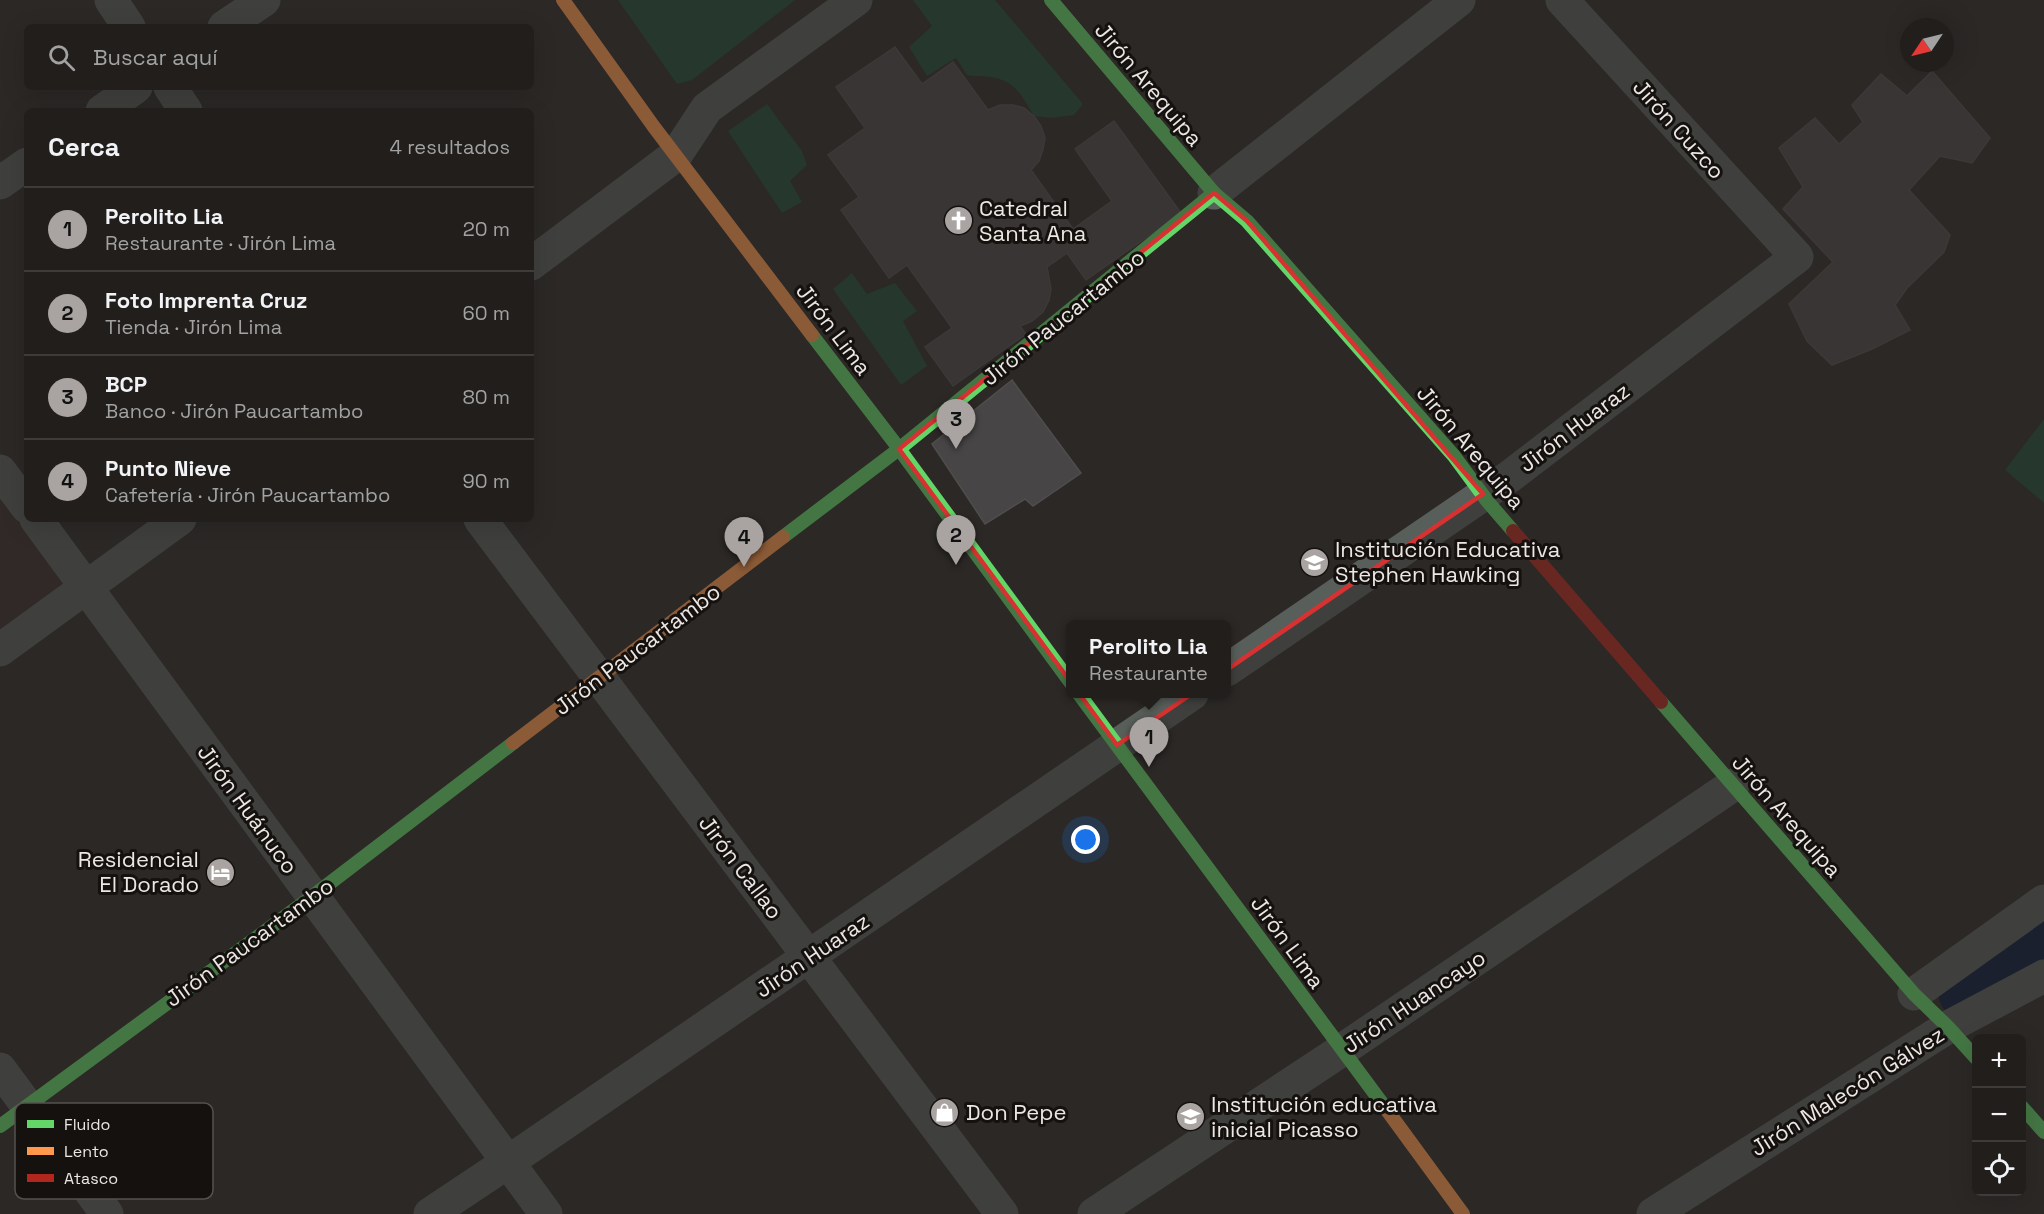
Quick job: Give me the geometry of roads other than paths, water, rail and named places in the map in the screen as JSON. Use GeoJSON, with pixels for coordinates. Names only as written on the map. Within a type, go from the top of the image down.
{"type":"FeatureCollection","features":[{"type":"Feature","properties":{"kind":"street"},"geometry":{"type":"LineString","coordinates":[[111,0],[127,24]]}},
{"type":"Feature","properties":{"kind":"street"},"geometry":{"type":"LineString","coordinates":[[228,24],[264,0]]}},
{"type":"Feature","properties":{"kind":"street","name":"Jirón Lima"},"geometry":{"type":"LineString","coordinates":[[563,0],[676,155],[899,449],[1066,676]]}},
{"type":"Feature","properties":{"kind":"street"},"geometry":{"type":"LineString","coordinates":[[534,262],[676,155],[707,108],[856,0]]}},
{"type":"Feature","properties":{"kind":"street","name":"Jirón Arequipa"},"geometry":{"type":"LineString","coordinates":[[1051,0],[1214,194],[1247,221],[1454,456],[1483,494],[1914,994],[1972,1053]]}},
{"type":"Feature","properties":{"kind":"street","name":"Jirón Paucartambo"},"geometry":{"type":"LineString","coordinates":[[30,1103],[313,896],[899,449],[1214,194],[1459,0]]}},
{"type":"Feature","properties":{"kind":"street","name":"Jirón Cuzco"},"geometry":{"type":"LineString","coordinates":[[1562,0],[1797,257]]}},
{"type":"Feature","properties":{"kind":"street"},"geometry":{"type":"LineString","coordinates":[[106,108],[132,90]]}},
{"type":"Feature","properties":{"kind":"street"},"geometry":{"type":"LineString","coordinates":[[172,90],[184,108]]}},
{"type":"Feature","properties":{"kind":"street"},"geometry":{"type":"LineString","coordinates":[[0,183],[24,166]]}},
{"type":"Feature","properties":{"kind":"street","name":"Jirón Huaraz"},"geometry":{"type":"LineString","coordinates":[[1231,667],[1509,477],[1797,257]]}},
{"type":"Feature","properties":{"kind":"street"},"geometry":{"type":"LineString","coordinates":[[0,471],[24,503]]}},
{"type":"Feature","properties":{"kind":"street","name":"Jirón Huánuco"},"geometry":{"type":"LineString","coordinates":[[38,522],[546,1214]]}},
{"type":"Feature","properties":{"kind":"street"},"geometry":{"type":"LineString","coordinates":[[0,650],[176,522]]}},
{"type":"Feature","properties":{"kind":"street","name":"Jirón Callao"},"geometry":{"type":"LineString","coordinates":[[482,522],[1002,1214]]}},
{"type":"Feature","properties":{"kind":"street","name":"Jirón Lima"},"geometry":{"type":"LineString","coordinates":[[1082,698],[1463,1214]]}},
{"type":"Feature","properties":{"kind":"street","name":"Jirón Huaraz"},"geometry":{"type":"LineString","coordinates":[[430,1214],[1185,698]]}},
{"type":"Feature","properties":{"kind":"street","name":"Jirón Huancayo"},"geometry":{"type":"LineString","coordinates":[[1094,1214],[1342,1050],[1733,785]]}},
{"type":"Feature","properties":{"kind":"street","name":"Jirón Malecón Gálvez"},"geometry":{"type":"LineString","coordinates":[[1914,994],[2044,901]]}},
{"type":"Feature","properties":{"kind":"street","name":"Jirón Malecón Gálvez"},"geometry":{"type":"LineString","coordinates":[[1653,1214],[1948,1027],[2044,976]]}},
{"type":"Feature","properties":{"kind":"street"},"geometry":{"type":"LineString","coordinates":[[0,1069],[26,1103]]}},
{"type":"Feature","properties":{"kind":"street"},"geometry":{"type":"LineString","coordinates":[[2026,1112],[2044,1132]]}},
{"type":"Feature","properties":{"kind":"street","name":"Jirón Paucartambo"},"geometry":{"type":"LineString","coordinates":[[0,1126],[15,1114]]}},
{"type":"Feature","properties":{"kind":"street"},"geometry":{"type":"LineString","coordinates":[[96,1199],[107,1214]]}},
{"type":"Feature","properties":{"kind":"waterway"},"geometry":{"type":"LineString","coordinates":[[1969,991],[2044,948]]}},
{"type":"Feature","properties":{"kind":"place","name":"Catedral Santa Ana"},"geometry":{"type":"Point","coordinates":[958,221]}},
{"type":"Feature","properties":{"kind":"place","name":"BCP"},"geometry":{"type":"Point","coordinates":[956,449]}},
{"type":"Feature","properties":{"kind":"place","name":"Institución Educativa Stephen Hawking"},"geometry":{"type":"Point","coordinates":[1314,562]}},
{"type":"Feature","properties":{"kind":"place","name":"Foto Imprenta Cruz"},"geometry":{"type":"Point","coordinates":[956,565]}},
{"type":"Feature","properties":{"kind":"place","name":"Punto Nieve"},"geometry":{"type":"Point","coordinates":[744,567]}},
{"type":"Feature","properties":{"kind":"place","name":"Perolito Lia"},"geometry":{"type":"Point","coordinates":[1149,767]}},
{"type":"Feature","properties":{"kind":"place","name":"Residencial El Dorado"},"geometry":{"type":"Point","coordinates":[220,872]}},
{"type":"Feature","properties":{"kind":"place","name":"Don Pepe"},"geometry":{"type":"Point","coordinates":[945,1112]}},
{"type":"Feature","properties":{"kind":"place","name":"Institución educativa inicial Picasso"},"geometry":{"type":"Point","coordinates":[1190,1117]}}]}
